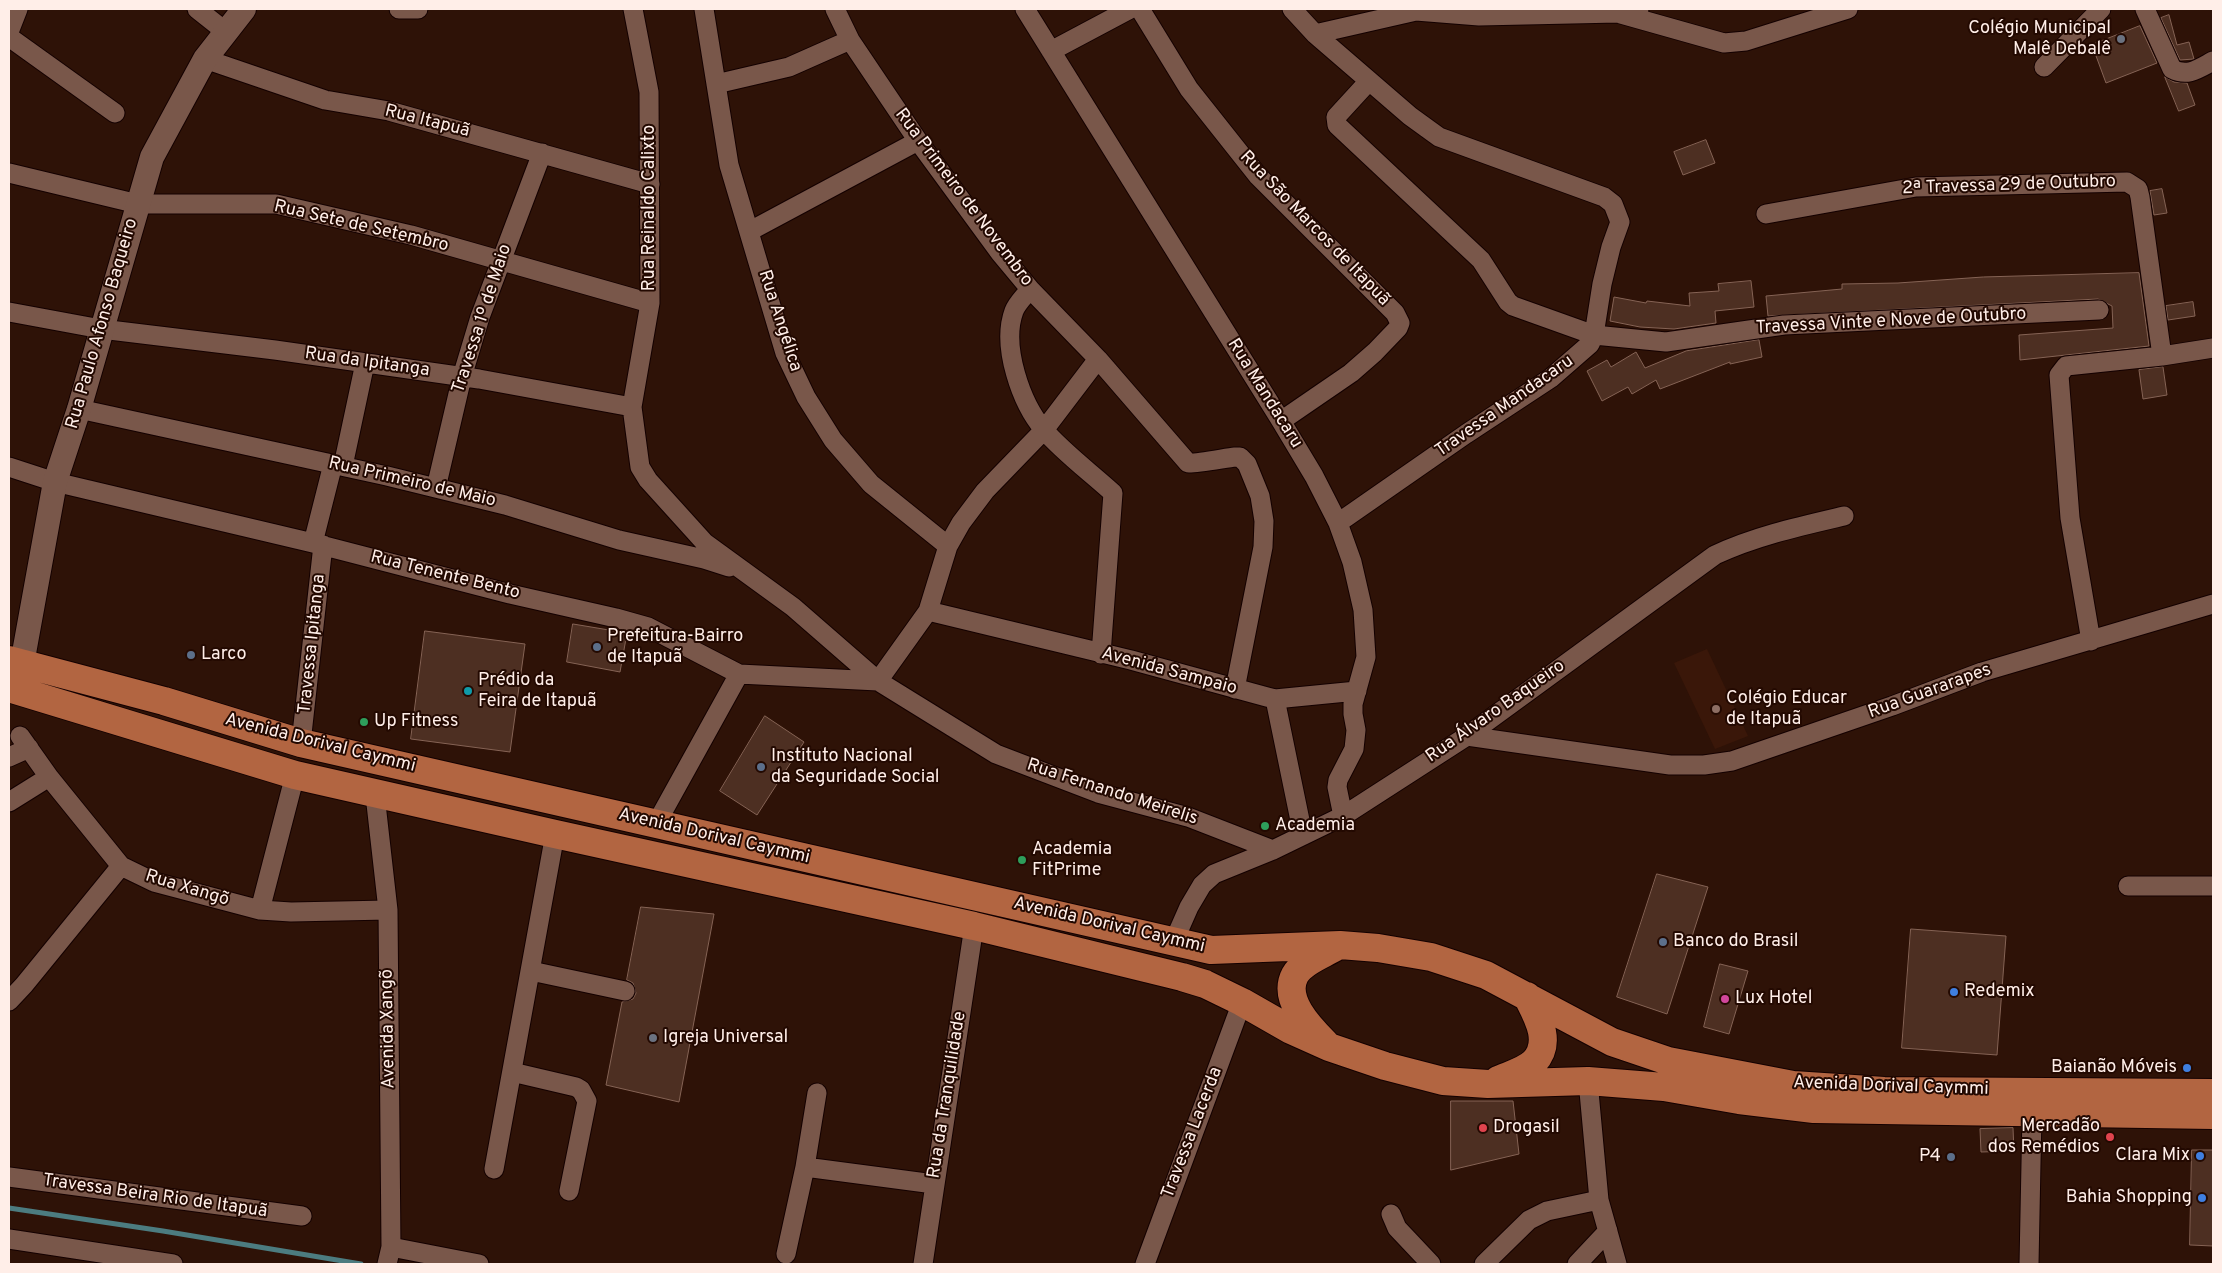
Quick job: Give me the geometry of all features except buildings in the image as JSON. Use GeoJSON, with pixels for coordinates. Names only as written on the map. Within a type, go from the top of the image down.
{"type":"FeatureCollection","features":[{"type":"Feature","properties":{"kind":"main road","name":"Avenida Dorival Caymmi"},"geometry":{"type":"LineString","coordinates":[[16,662],[164,701],[301,742],[1211,950],[1340,945],[1378,948],[1431,957],[1486,975],[1612,1042],[1668,1061],[1793,1086],[1884,1091],[2213,1093]]}},
{"type":"Feature","properties":{"kind":"main road","name":"Avenida Dorival Caymmi"},"geometry":{"type":"LineString","coordinates":[[9,688],[295,775],[375,795],[974,926],[1182,977],[1205,984],[1242,1002],[1290,1030],[1329,1047],[1386,1066],[1443,1081],[1488,1084],[1588,1081],[1664,1087],[1739,1100],[1814,1109],[2213,1115]]}},
{"type":"Feature","properties":{"kind":"main road"},"geometry":{"type":"LineString","coordinates":[[1329,1047],[1302,1017],[1294,1003],[1293,989],[1295,975],[1304,966],[1340,945]]}},
{"type":"Feature","properties":{"kind":"main road"},"geometry":{"type":"LineString","coordinates":[[1488,1084],[1524,1069],[1534,1062],[1540,1052],[1543,1042],[1542,1029],[1527,996]]}},
{"type":"Feature","properties":{"kind":"street"},"geometry":{"type":"LineString","coordinates":[[9,32],[18,9]]}},
{"type":"Feature","properties":{"kind":"street"},"geometry":{"type":"LineString","coordinates":[[197,9],[226,32]]}},
{"type":"Feature","properties":{"kind":"street","name":"Rua Paulo Afonso Baqueiro"},"geometry":{"type":"LineString","coordinates":[[16,662],[55,482],[79,409],[100,329],[152,157],[205,59],[244,9]]}},
{"type":"Feature","properties":{"kind":"street"},"geometry":{"type":"LineString","coordinates":[[398,9],[418,9]]}},
{"type":"Feature","properties":{"kind":"street","name":"Rua Reinaldo Calixto"},"geometry":{"type":"LineString","coordinates":[[633,9],[649,92],[650,304],[632,407],[640,467],[648,480],[706,543],[743,570]]}},
{"type":"Feature","properties":{"kind":"street","name":"Rua Angélica"},"geometry":{"type":"LineString","coordinates":[[704,9],[729,165],[785,353],[806,398],[833,440],[871,484],[948,546]]}},
{"type":"Feature","properties":{"kind":"street","name":"Rua Primeiro de Novembro"},"geometry":{"type":"LineString","coordinates":[[835,9],[850,40],[918,141],[1000,253],[1030,289],[1098,358],[1192,464],[1203,460],[1240,457],[1247,464],[1260,496],[1264,521],[1263,547],[1236,689]]}},
{"type":"Feature","properties":{"kind":"street","name":"Rua Mandacaru"},"geometry":{"type":"LineString","coordinates":[[1025,9],[1281,421],[1314,476],[1338,523],[1352,562],[1363,610],[1366,657],[1353,714],[1356,730],[1354,749],[1336,787],[1343,816]]}},
{"type":"Feature","properties":{"kind":"street"},"geometry":{"type":"LineString","coordinates":[[1051,51],[1130,9]]}},
{"type":"Feature","properties":{"kind":"street","name":"Rua São Marcos de Itapuã"},"geometry":{"type":"LineString","coordinates":[[1140,9],[1189,89],[1258,176],[1399,319],[1398,328],[1376,352],[1351,373],[1281,421]]}},
{"type":"Feature","properties":{"kind":"street"},"geometry":{"type":"LineString","coordinates":[[1292,9],[1315,34],[1369,82]]}},
{"type":"Feature","properties":{"kind":"street"},"geometry":{"type":"LineString","coordinates":[[1315,34],[1415,10],[1479,16],[1618,12],[1639,9]]}},
{"type":"Feature","properties":{"kind":"street"},"geometry":{"type":"LineString","coordinates":[[1618,12],[1724,43],[1746,41],[1848,9]]}},
{"type":"Feature","properties":{"kind":"street"},"geometry":{"type":"LineString","coordinates":[[2044,67],[2102,9]]}},
{"type":"Feature","properties":{"kind":"street"},"geometry":{"type":"LineString","coordinates":[[2145,9],[2172,69],[2179,73],[2188,74],[2213,62]]}},
{"type":"Feature","properties":{"kind":"street"},"geometry":{"type":"LineString","coordinates":[[9,36],[115,113]]}},
{"type":"Feature","properties":{"kind":"street"},"geometry":{"type":"LineString","coordinates":[[716,84],[789,67],[850,40]]}},
{"type":"Feature","properties":{"kind":"street","name":"Rua Itapuã"},"geometry":{"type":"LineString","coordinates":[[205,59],[325,100],[389,111],[650,184]]}},
{"type":"Feature","properties":{"kind":"street","name":"Travessa Mandacaru"},"geometry":{"type":"LineString","coordinates":[[1338,523],[1466,434],[1552,378],[1590,344],[1594,335],[1602,284],[1620,222],[1613,204],[1604,198],[1439,136],[1410,116],[1369,82]]}},
{"type":"Feature","properties":{"kind":"street","name":"Travessa Vinte e Nove de Outubro"},"geometry":{"type":"LineString","coordinates":[[1369,82],[1336,117],[1337,125],[1481,260],[1508,302],[1513,306],[1594,335],[1666,342],[1784,325],[2099,310]]}},
{"type":"Feature","properties":{"kind":"street"},"geometry":{"type":"LineString","coordinates":[[750,231],[918,141]]}},
{"type":"Feature","properties":{"kind":"street","name":"Travessa 1º de Maio"},"geometry":{"type":"LineString","coordinates":[[436,488],[462,377],[480,317],[542,153]]}},
{"type":"Feature","properties":{"kind":"street","name":"Rua Sete de Setembro"},"geometry":{"type":"LineString","coordinates":[[9,173],[138,204],[276,204],[411,235],[650,304]]}},
{"type":"Feature","properties":{"kind":"street","name":"2ª Travessa 29 de Outubro"},"geometry":{"type":"LineString","coordinates":[[1766,214],[1916,187],[2127,182],[2134,185],[2140,197],[2162,356]]}},
{"type":"Feature","properties":{"kind":"street"},"geometry":{"type":"LineString","coordinates":[[1030,289],[1014,311],[1011,334],[1012,361],[1027,404],[1044,430],[1113,493],[1101,654]]}},
{"type":"Feature","properties":{"kind":"street","name":"Rua da Ipitanga"},"geometry":{"type":"LineString","coordinates":[[9,312],[100,329],[462,377],[632,407]]}},
{"type":"Feature","properties":{"kind":"street"},"geometry":{"type":"LineString","coordinates":[[2091,641],[2070,518],[2059,375],[2066,366],[2073,364],[2162,356],[2213,348]]}},
{"type":"Feature","properties":{"kind":"street"},"geometry":{"type":"LineString","coordinates":[[878,681],[928,611],[948,546],[961,523],[985,491],[1044,430],[1098,358]]}},
{"type":"Feature","properties":{"kind":"street","name":"Travessa Ipitanga"},"geometry":{"type":"LineString","coordinates":[[301,742],[318,544],[364,363]]}},
{"type":"Feature","properties":{"kind":"street","name":"Rua Primeiro de Maio"},"geometry":{"type":"LineString","coordinates":[[79,409],[436,488],[505,505],[619,540],[704,559],[743,570]]}},
{"type":"Feature","properties":{"kind":"street","name":"Rua Tenente Bento"},"geometry":{"type":"LineString","coordinates":[[9,467],[55,482],[318,544],[648,627],[692,648],[739,674],[878,681]]}},
{"type":"Feature","properties":{"kind":"street","name":"Rua Álvaro Baqueiro"},"geometry":{"type":"LineString","coordinates":[[1174,942],[1189,907],[1202,885],[1214,874],[1274,850],[1343,816],[1467,736],[1714,555],[1732,547],[1805,525],[1844,516]]}},
{"type":"Feature","properties":{"kind":"street","name":"Rua Fernando Meirelis"},"geometry":{"type":"LineString","coordinates":[[743,570],[793,608],[878,681],[996,754],[1098,793],[1188,817],[1274,850]]}},
{"type":"Feature","properties":{"kind":"street","name":"Rua Guararapes"},"geometry":{"type":"LineString","coordinates":[[1467,736],[1670,765],[1704,765],[1732,761],[1892,706],[1982,672],[2213,604]]}},
{"type":"Feature","properties":{"kind":"street","name":"Avenida Sampaio"},"geometry":{"type":"LineString","coordinates":[[928,611],[1131,660],[1275,699],[1357,691]]}},
{"type":"Feature","properties":{"kind":"street"},"geometry":{"type":"LineString","coordinates":[[656,824],[739,674]]}},
{"type":"Feature","properties":{"kind":"street"},"geometry":{"type":"LineString","coordinates":[[1275,699],[1303,835]]}},
{"type":"Feature","properties":{"kind":"street","name":"Rua Xangõ"},"geometry":{"type":"LineString","coordinates":[[9,757],[25,742],[50,777],[121,866],[154,882],[260,910],[291,912],[388,910]]}},
{"type":"Feature","properties":{"kind":"street"},"geometry":{"type":"LineString","coordinates":[[260,910],[295,775]]}},
{"type":"Feature","properties":{"kind":"street"},"geometry":{"type":"LineString","coordinates":[[9,802],[50,777]]}},
{"type":"Feature","properties":{"kind":"street","name":"Avenida Xangõ"},"geometry":{"type":"LineString","coordinates":[[375,795],[388,910],[389,1254]]}},
{"type":"Feature","properties":{"kind":"street"},"geometry":{"type":"LineString","coordinates":[[494,1169],[554,834]]}},
{"type":"Feature","properties":{"kind":"street"},"geometry":{"type":"LineString","coordinates":[[9,1001],[121,866]]}},
{"type":"Feature","properties":{"kind":"street"},"geometry":{"type":"LineString","coordinates":[[2128,886],[2213,886]]}},
{"type":"Feature","properties":{"kind":"street","name":"Rua da Tranquilidade"},"geometry":{"type":"LineString","coordinates":[[923,1264],[974,926]]}},
{"type":"Feature","properties":{"kind":"street"},"geometry":{"type":"LineString","coordinates":[[531,970],[625,991]]}},
{"type":"Feature","properties":{"kind":"street","name":"Travessa Lacerda"},"geometry":{"type":"LineString","coordinates":[[1145,1264],[1242,1002]]}},
{"type":"Feature","properties":{"kind":"street"},"geometry":{"type":"LineString","coordinates":[[512,1072],[576,1087],[585,1096],[587,1101],[569,1191]]}},
{"type":"Feature","properties":{"kind":"street"},"geometry":{"type":"LineString","coordinates":[[1588,1081],[1599,1200],[1617,1264]]}},
{"type":"Feature","properties":{"kind":"street"},"geometry":{"type":"LineString","coordinates":[[786,1254],[805,1167],[817,1093]]}},
{"type":"Feature","properties":{"kind":"street"},"geometry":{"type":"LineString","coordinates":[[2029,1264],[2032,1113]]}},
{"type":"Feature","properties":{"kind":"street"},"geometry":{"type":"LineString","coordinates":[[805,1167],[934,1184]]}},
{"type":"Feature","properties":{"kind":"street","name":"Travessa Beira Rio de Itapuã"},"geometry":{"type":"LineString","coordinates":[[9,1177],[302,1216]]}},
{"type":"Feature","properties":{"kind":"street"},"geometry":{"type":"LineString","coordinates":[[1484,1264],[1529,1220],[1547,1210],[1599,1200]]}},
{"type":"Feature","properties":{"kind":"street"},"geometry":{"type":"LineString","coordinates":[[1391,1214],[1397,1228],[1430,1264]]}},
{"type":"Feature","properties":{"kind":"street"},"geometry":{"type":"LineString","coordinates":[[1577,1264],[1608,1231]]}},
{"type":"Feature","properties":{"kind":"street"},"geometry":{"type":"LineString","coordinates":[[9,1239],[173,1264]]}},
{"type":"Feature","properties":{"kind":"street"},"geometry":{"type":"LineString","coordinates":[[389,1254],[480,1264]]}},
{"type":"Feature","properties":{"kind":"shaded area","name":"Colégio Educar de Itapuã"},"geometry":{"type":"Polygon","coordinates":[[[1707,649],[1748,736],[1715,749],[1674,663],[1707,649]]]}},
{"type":"Feature","properties":{"kind":"waterway"},"geometry":{"type":"LineString","coordinates":[[9,1208],[361,1264]]}},
{"type":"Feature","properties":{"kind":"place","name":"Colégio Municipal Malê Debalê"},"geometry":{"type":"Point","coordinates":[2121,39]}},
{"type":"Feature","properties":{"kind":"place","name":"Prefeitura-Bairro de Itapuã"},"geometry":{"type":"Point","coordinates":[597,647]}},
{"type":"Feature","properties":{"kind":"place","name":"Larco"},"geometry":{"type":"Point","coordinates":[191,655]}},
{"type":"Feature","properties":{"kind":"place","name":"Prédio da Feira de Itapuã"},"geometry":{"type":"Point","coordinates":[468,691]}},
{"type":"Feature","properties":{"kind":"place","name":"Colégio Educar de Itapuã"},"geometry":{"type":"Point","coordinates":[1716,709]}},
{"type":"Feature","properties":{"kind":"place","name":"Up Fitness"},"geometry":{"type":"Point","coordinates":[364,722]}},
{"type":"Feature","properties":{"kind":"place","name":"Instituto Nacional da Seguridade Social"},"geometry":{"type":"Point","coordinates":[761,767]}},
{"type":"Feature","properties":{"kind":"place","name":"Academia"},"geometry":{"type":"Point","coordinates":[1265,826]}},
{"type":"Feature","properties":{"kind":"place","name":"Academia FitPrime"},"geometry":{"type":"Point","coordinates":[1022,860]}},
{"type":"Feature","properties":{"kind":"place","name":"Banco do Brasil"},"geometry":{"type":"Point","coordinates":[1663,942]}},
{"type":"Feature","properties":{"kind":"place","name":"Redemix"},"geometry":{"type":"Point","coordinates":[1954,992]}},
{"type":"Feature","properties":{"kind":"place","name":"Lux Hotel"},"geometry":{"type":"Point","coordinates":[1725,999]}},
{"type":"Feature","properties":{"kind":"place","name":"Igreja Universal"},"geometry":{"type":"Point","coordinates":[653,1038]}},
{"type":"Feature","properties":{"kind":"place","name":"Baianão Móveis"},"geometry":{"type":"Point","coordinates":[2187,1068]}},
{"type":"Feature","properties":{"kind":"place","name":"Drogasil"},"geometry":{"type":"Point","coordinates":[1483,1128]}},
{"type":"Feature","properties":{"kind":"place","name":"Mercadão dos Remédios"},"geometry":{"type":"Point","coordinates":[2110,1137]}},
{"type":"Feature","properties":{"kind":"place","name":"Clara Mix"},"geometry":{"type":"Point","coordinates":[2200,1156]}},
{"type":"Feature","properties":{"kind":"place","name":"P4"},"geometry":{"type":"Point","coordinates":[1951,1157]}},
{"type":"Feature","properties":{"kind":"place","name":"Bahia Shopping"},"geometry":{"type":"Point","coordinates":[2202,1198]}}]}
